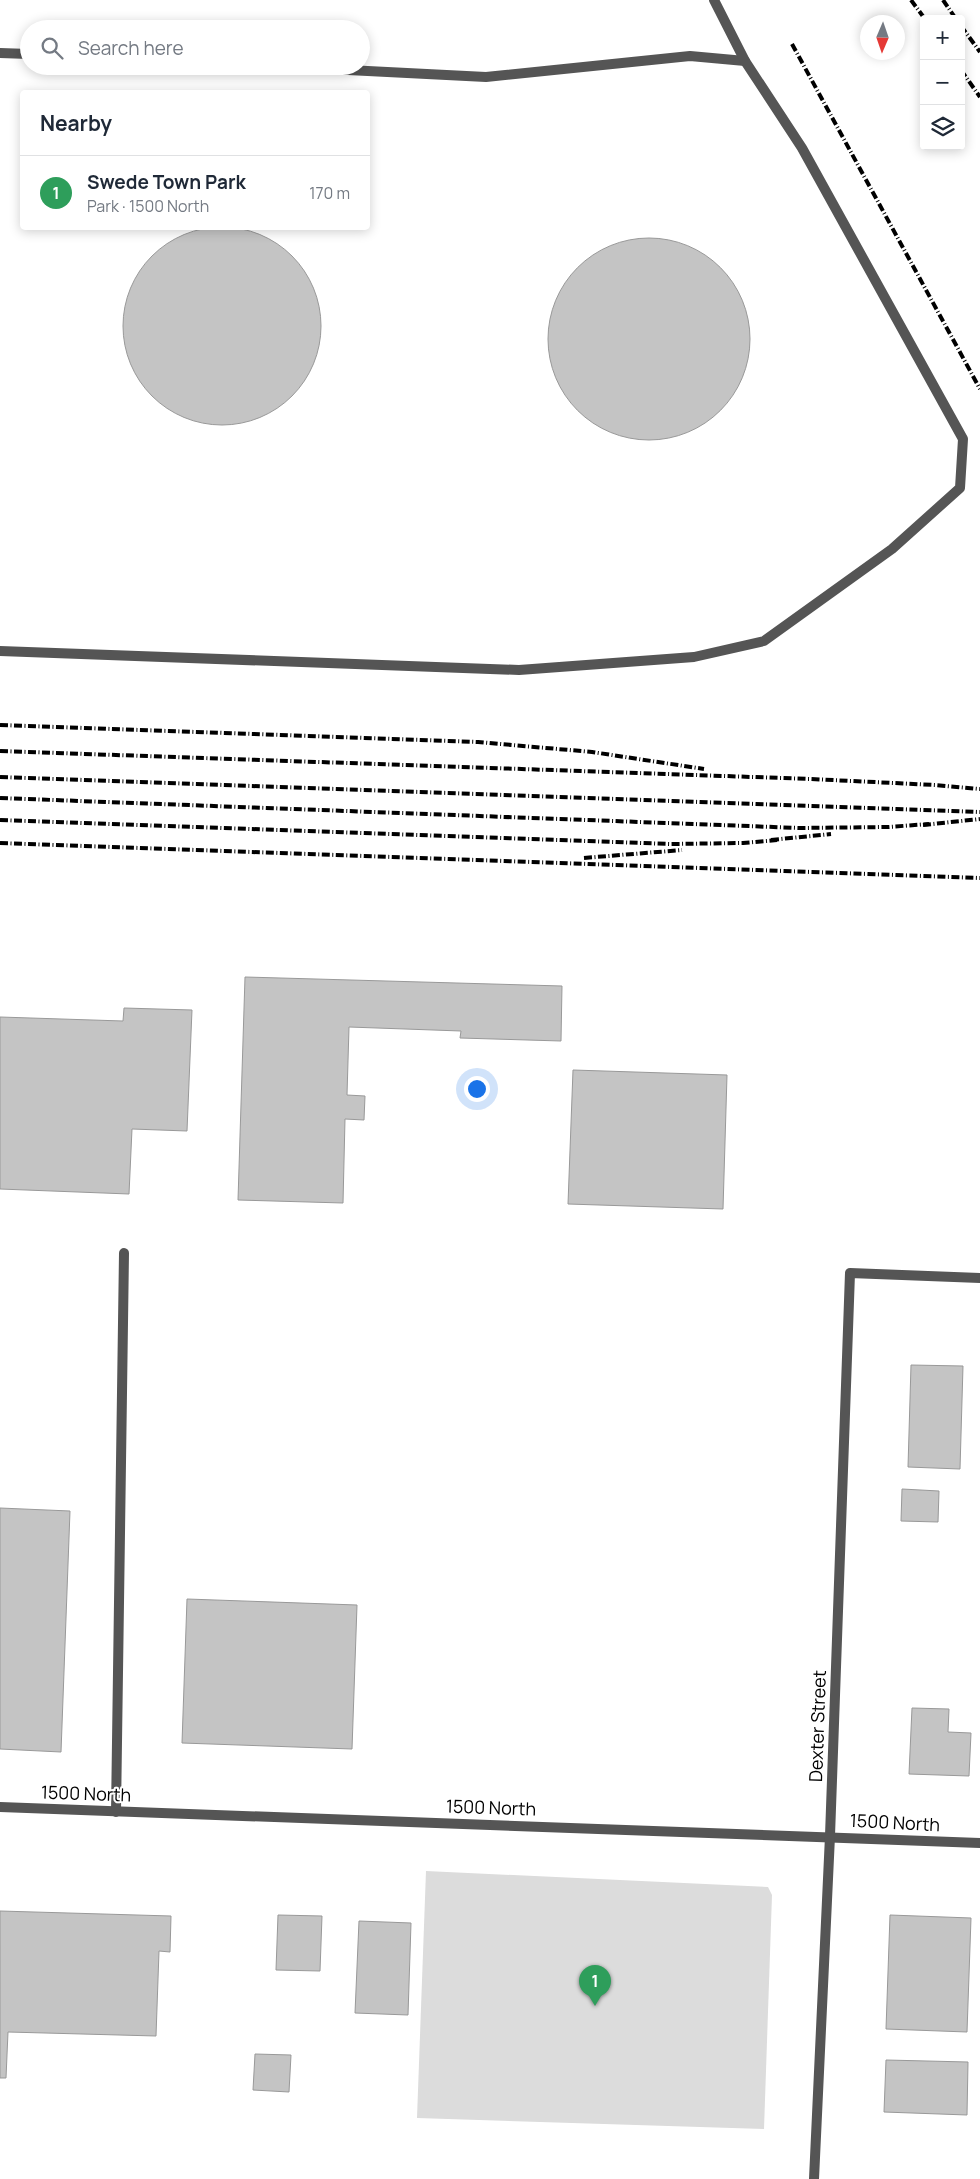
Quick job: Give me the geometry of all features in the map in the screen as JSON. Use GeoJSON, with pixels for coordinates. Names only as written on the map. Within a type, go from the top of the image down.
{"type":"FeatureCollection","features":[{"type":"Feature","properties":{"kind":"street"},"geometry":{"type":"LineString","coordinates":[[0,651],[519,670],[694,657],[764,641],[892,550],[960,488],[963,439],[802,148],[745,61],[714,0]]}},
{"type":"Feature","properties":{"kind":"street"},"geometry":{"type":"LineString","coordinates":[[0,53],[20,54]]}},
{"type":"Feature","properties":{"kind":"street"},"geometry":{"type":"LineString","coordinates":[[370,71],[486,77],[690,56],[745,61]]}},
{"type":"Feature","properties":{"kind":"street"},"geometry":{"type":"LineString","coordinates":[[116,1812],[124,1253]]}},
{"type":"Feature","properties":{"kind":"street","name":"Dexter Street"},"geometry":{"type":"LineString","coordinates":[[814,2179],[830,1836],[850,1273],[980,1278]]}},
{"type":"Feature","properties":{"kind":"street","name":"1500 North"},"geometry":{"type":"LineString","coordinates":[[0,1807],[980,1843]]}},
{"type":"Feature","properties":{"kind":"shaded area"},"geometry":{"type":"Polygon","coordinates":[[[426,1871],[768,1887],[772,1895],[764,2129],[417,2118],[426,1871]]]}},
{"type":"Feature","properties":{"kind":"building"},"geometry":{"type":"Polygon","coordinates":[[[198,230],[246,230],[277,244],[292,256],[309,279],[317,297],[321,326],[317,355],[309,373],[292,396],[269,413],[251,421],[222,425],[193,421],[175,413],[152,396],[135,373],[127,355],[123,326],[127,297],[135,279],[146,263],[167,244],[198,230]]]}},
{"type":"Feature","properties":{"kind":"building"},"geometry":{"type":"Polygon","coordinates":[[[639,238],[659,238],[678,242],[697,250],[721,267],[733,283],[742,300],[748,319],[750,339],[748,359],[742,378],[733,395],[721,411],[697,428],[678,436],[659,440],[639,440],[620,436],[601,428],[577,411],[560,387],[552,368],[548,349],[548,329],[552,310],[560,291],[577,267],[601,250],[620,242],[639,238]]]}},
{"type":"Feature","properties":{"kind":"building"},"geometry":{"type":"Polygon","coordinates":[[[245,977],[562,986],[561,1041],[460,1038],[461,1031],[349,1027],[347,1095],[365,1096],[364,1120],[345,1119],[343,1203],[238,1200],[245,977]]]}},
{"type":"Feature","properties":{"kind":"building"},"geometry":{"type":"Polygon","coordinates":[[[124,1008],[192,1010],[187,1131],[132,1129],[129,1194],[0,1189],[0,1017],[123,1021],[124,1008]]]}},
{"type":"Feature","properties":{"kind":"building"},"geometry":{"type":"Polygon","coordinates":[[[573,1070],[727,1075],[723,1209],[568,1204],[573,1070]]]}},
{"type":"Feature","properties":{"kind":"building"},"geometry":{"type":"Polygon","coordinates":[[[911,1365],[963,1366],[960,1469],[908,1467],[911,1365]]]}},
{"type":"Feature","properties":{"kind":"building"},"geometry":{"type":"Polygon","coordinates":[[[902,1489],[939,1491],[938,1522],[901,1521],[902,1489]]]}},
{"type":"Feature","properties":{"kind":"building"},"geometry":{"type":"Polygon","coordinates":[[[0,1508],[70,1511],[61,1752],[0,1749],[0,1508]]]}},
{"type":"Feature","properties":{"kind":"building"},"geometry":{"type":"Polygon","coordinates":[[[187,1599],[357,1605],[352,1749],[182,1743],[187,1599]]]}},
{"type":"Feature","properties":{"kind":"building"},"geometry":{"type":"Polygon","coordinates":[[[912,1708],[949,1709],[948,1732],[971,1733],[969,1776],[909,1774],[912,1708]]]}},
{"type":"Feature","properties":{"kind":"building"},"geometry":{"type":"Polygon","coordinates":[[[0,1911],[171,1916],[170,1952],[159,1951],[156,2036],[8,2032],[6,2078],[0,2078],[0,1911]]]}},
{"type":"Feature","properties":{"kind":"building"},"geometry":{"type":"Polygon","coordinates":[[[278,1915],[322,1916],[320,1971],[276,1970],[278,1915]]]}},
{"type":"Feature","properties":{"kind":"building"},"geometry":{"type":"Polygon","coordinates":[[[890,1915],[971,1918],[967,2032],[886,2029],[890,1915]]]}},
{"type":"Feature","properties":{"kind":"building"},"geometry":{"type":"Polygon","coordinates":[[[359,1921],[411,1923],[408,2015],[355,2013],[359,1921]]]}},
{"type":"Feature","properties":{"kind":"building"},"geometry":{"type":"Polygon","coordinates":[[[255,2054],[291,2055],[289,2092],[253,2090],[255,2054]]]}},
{"type":"Feature","properties":{"kind":"building"},"geometry":{"type":"Polygon","coordinates":[[[886,2060],[968,2062],[967,2115],[884,2112],[886,2060]]]}},
{"type":"Feature","properties":{"kind":"railway"},"geometry":{"type":"LineString","coordinates":[[911,0],[922,15]]}},
{"type":"Feature","properties":{"kind":"railway"},"geometry":{"type":"LineString","coordinates":[[943,0],[953,15]]}},
{"type":"Feature","properties":{"kind":"railway"},"geometry":{"type":"LineString","coordinates":[[965,31],[980,52]]}},
{"type":"Feature","properties":{"kind":"railway"},"geometry":{"type":"LineString","coordinates":[[792,44],[980,389]]}},
{"type":"Feature","properties":{"kind":"railway"},"geometry":{"type":"LineString","coordinates":[[965,76],[980,97]]}},
{"type":"Feature","properties":{"kind":"railway"},"geometry":{"type":"LineString","coordinates":[[0,725],[478,742],[592,752],[704,769]]}},
{"type":"Feature","properties":{"kind":"railway"},"geometry":{"type":"LineString","coordinates":[[0,751],[811,779],[980,789]]}},
{"type":"Feature","properties":{"kind":"railway"},"geometry":{"type":"LineString","coordinates":[[0,777],[980,812]]}},
{"type":"Feature","properties":{"kind":"railway"},"geometry":{"type":"LineString","coordinates":[[0,798],[800,828],[888,827],[929,824]]}},
{"type":"Feature","properties":{"kind":"railway"},"geometry":{"type":"LineString","coordinates":[[923,825],[980,819]]}},
{"type":"Feature","properties":{"kind":"railway"},"geometry":{"type":"LineString","coordinates":[[0,820],[671,844],[743,843],[777,840]]}},
{"type":"Feature","properties":{"kind":"railway"},"geometry":{"type":"LineString","coordinates":[[771,840],[831,834]]}},
{"type":"Feature","properties":{"kind":"railway"},"geometry":{"type":"LineString","coordinates":[[0,843],[980,878]]}},
{"type":"Feature","properties":{"kind":"railway"},"geometry":{"type":"LineString","coordinates":[[584,858],[682,850]]}},
{"type":"Feature","properties":{"kind":"place","name":"Swede Town Park"},"geometry":{"type":"Point","coordinates":[595,2006]}}]}
